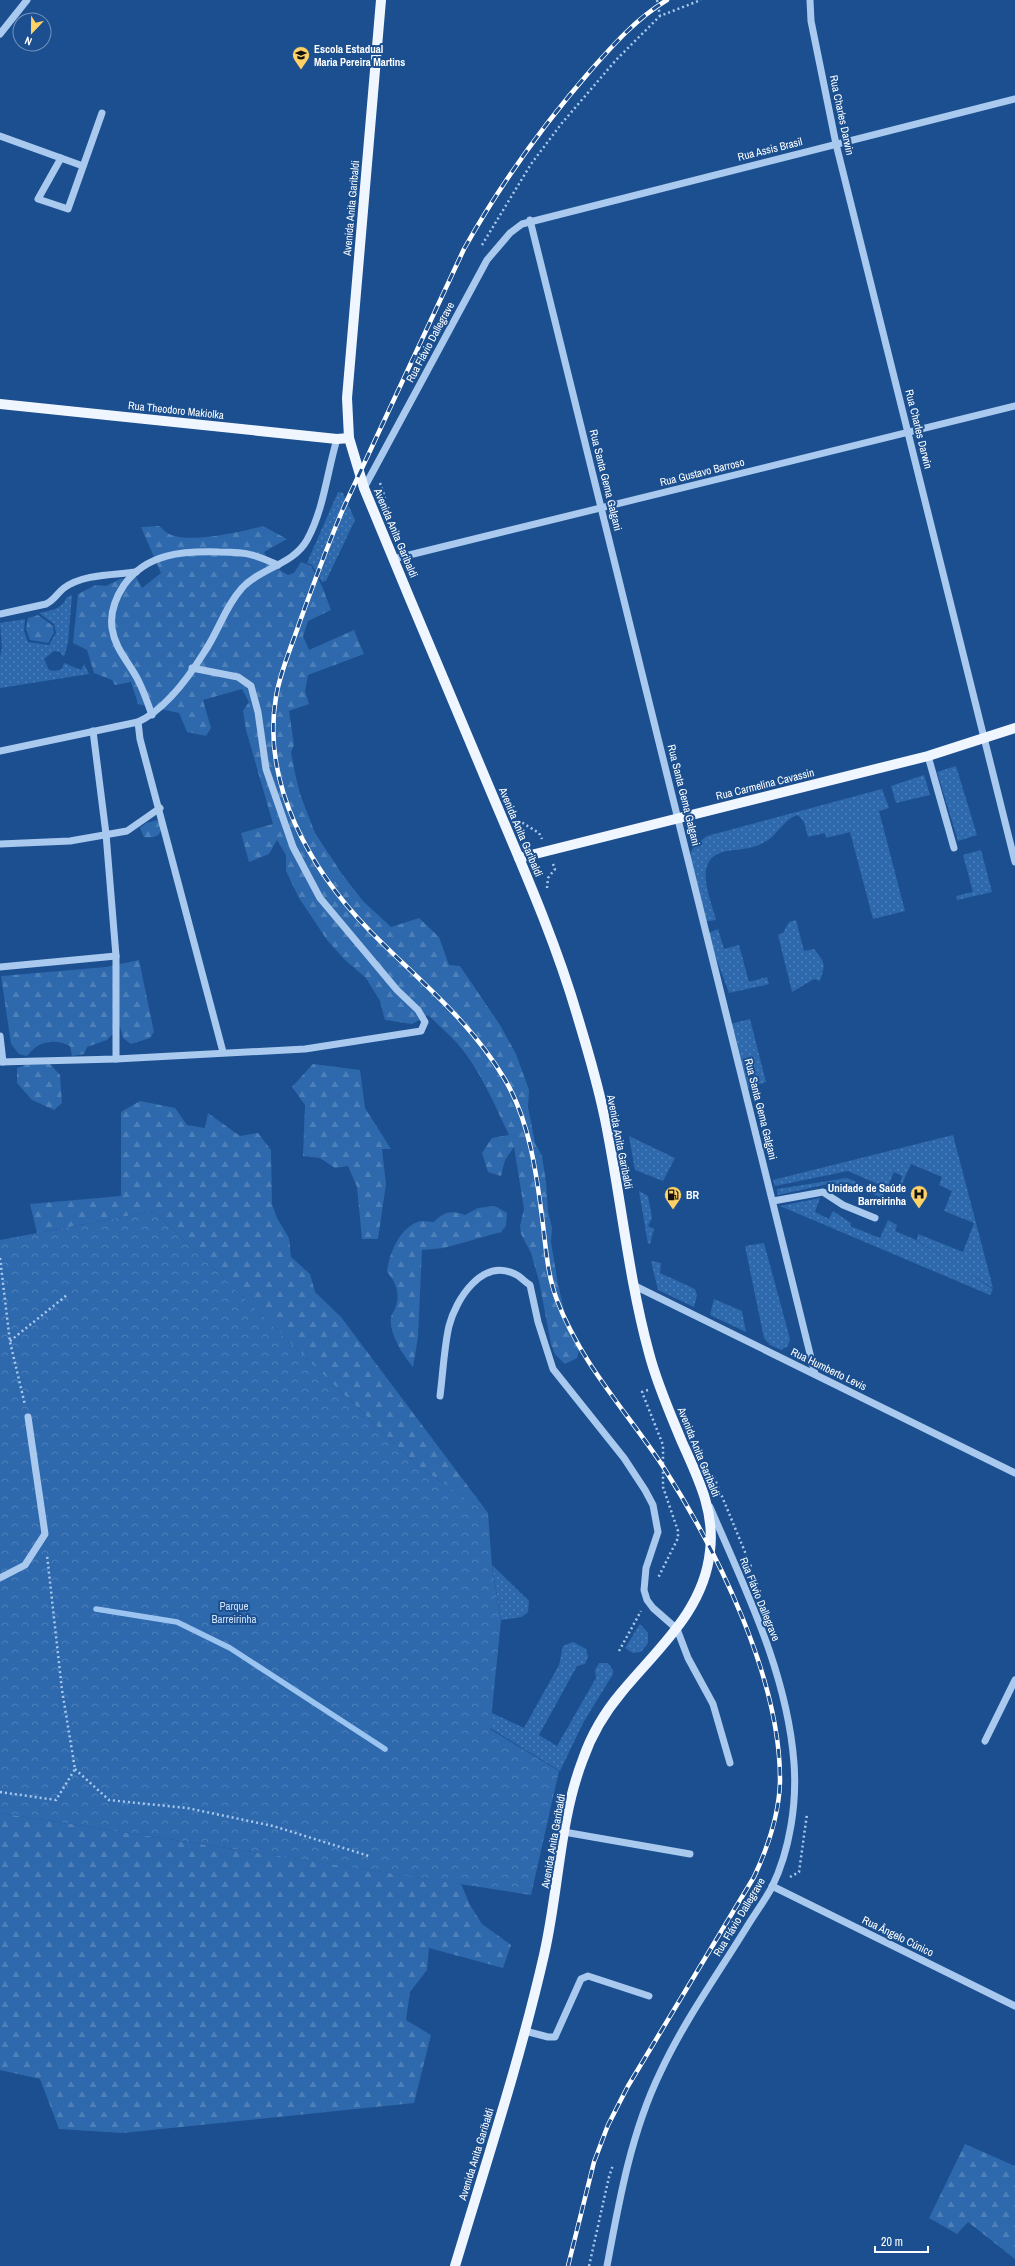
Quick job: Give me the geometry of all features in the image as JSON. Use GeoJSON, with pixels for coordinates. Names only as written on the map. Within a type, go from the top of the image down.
{"type":"FeatureCollection","features":[{"type":"Feature","properties":{"kind":"main road","name":"Avenida Anita Garibaldi"},"geometry":{"type":"LineString","coordinates":[[380,0],[347,398],[349,438],[364,488],[519,858],[564,975],[591,1062],[605,1119],[633,1285],[658,1382],[707,1500],[711,1548],[707,1568],[695,1600],[677,1629],[613,1703],[591,1740],[575,1784],[564,1832],[551,1922],[525,2031],[455,2266]]}},
{"type":"Feature","properties":{"kind":"main road","name":"Rua Theodoro Makiolka"},"geometry":{"type":"LineString","coordinates":[[0,404],[337,439],[349,438]]}},
{"type":"Feature","properties":{"kind":"main road","name":"Rua Carmelina Cavassin"},"geometry":{"type":"LineString","coordinates":[[519,858],[928,756],[983,737],[1015,728]]}},
{"type":"Feature","properties":{"kind":"street"},"geometry":{"type":"LineString","coordinates":[[0,34],[27,0]]}},
{"type":"Feature","properties":{"kind":"street","name":"Rua Charles Darwin"},"geometry":{"type":"LineString","coordinates":[[810,0],[811,20],[836,144],[1015,862]]}},
{"type":"Feature","properties":{"kind":"street","name":"Rua Assis Brasil"},"geometry":{"type":"LineString","coordinates":[[530,220],[1015,99]]}},
{"type":"Feature","properties":{"kind":"street"},"geometry":{"type":"LineString","coordinates":[[61,158],[38,199],[68,209],[102,113]]}},
{"type":"Feature","properties":{"kind":"street"},"geometry":{"type":"LineString","coordinates":[[0,136],[83,166]]}},
{"type":"Feature","properties":{"kind":"street","name":"Rua Flávio Dallegrave"},"geometry":{"type":"LineString","coordinates":[[364,488],[487,260],[510,233],[530,220]]}},
{"type":"Feature","properties":{"kind":"street","name":"Rua Santa Gema Galgani"},"geometry":{"type":"LineString","coordinates":[[530,220],[815,1374]]}},
{"type":"Feature","properties":{"kind":"street","name":"Rua Gustavo Barroso"},"geometry":{"type":"LineString","coordinates":[[393,559],[1015,406]]}},
{"type":"Feature","properties":{"kind":"street"},"geometry":{"type":"LineString","coordinates":[[0,751],[138,722],[152,715],[206,650],[224,612],[237,594],[255,577],[278,565],[296,553],[306,540],[326,490],[337,439]]}},
{"type":"Feature","properties":{"kind":"street"},"geometry":{"type":"LineString","coordinates":[[152,715],[139,681],[122,656],[114,639],[112,626],[112,611],[120,592],[136,572],[148,563],[162,556],[195,552],[251,554],[278,565]]}},
{"type":"Feature","properties":{"kind":"street"},"geometry":{"type":"LineString","coordinates":[[0,614],[53,602],[64,588],[82,579],[136,572]]}},
{"type":"Feature","properties":{"kind":"street"},"geometry":{"type":"LineString","coordinates":[[0,1036],[2,1062],[116,1059],[223,1052],[305,1049],[421,1031],[425,1022],[418,1010],[397,990],[320,898],[293,847],[266,769],[258,712],[251,686],[238,677],[192,668]]}},
{"type":"Feature","properties":{"kind":"street"},"geometry":{"type":"LineString","coordinates":[[138,722],[140,739],[160,808],[223,1052]]}},
{"type":"Feature","properties":{"kind":"street"},"geometry":{"type":"LineString","coordinates":[[94,731],[106,834],[116,956],[116,1059]]}},
{"type":"Feature","properties":{"kind":"street"},"geometry":{"type":"LineString","coordinates":[[928,756],[954,848]]}},
{"type":"Feature","properties":{"kind":"street"},"geometry":{"type":"LineString","coordinates":[[0,844],[70,841],[127,831],[160,808]]}},
{"type":"Feature","properties":{"kind":"street"},"geometry":{"type":"LineString","coordinates":[[0,966],[116,956]]}},
{"type":"Feature","properties":{"kind":"street"},"geometry":{"type":"LineString","coordinates":[[773,1201],[823,1192],[843,1205],[875,1218]]}},
{"type":"Feature","properties":{"kind":"street"},"geometry":{"type":"LineString","coordinates":[[440,1396],[449,1325],[462,1295],[478,1278],[496,1271],[515,1274],[530,1285],[538,1322],[553,1370],[624,1458],[653,1505],[658,1532],[645,1573],[644,1590],[647,1600],[653,1608],[677,1629],[688,1658],[713,1704],[730,1763]]}},
{"type":"Feature","properties":{"kind":"street","name":"Rua Humberto Levis"},"geometry":{"type":"LineString","coordinates":[[633,1285],[1015,1473]]}},
{"type":"Feature","properties":{"kind":"street"},"geometry":{"type":"LineString","coordinates":[[0,1578],[25,1565],[45,1534],[28,1417]]}},
{"type":"Feature","properties":{"kind":"street","name":"Rua Flávio Dallegrave"},"geometry":{"type":"LineString","coordinates":[[607,2266],[636,2132],[647,2102],[675,2044],[772,1886],[790,1828],[794,1795],[794,1763],[789,1725],[781,1686],[770,1653],[707,1500]]}},
{"type":"Feature","properties":{"kind":"street"},"geometry":{"type":"LineString","coordinates":[[985,1741],[1015,1680]]}},
{"type":"Feature","properties":{"kind":"street"},"geometry":{"type":"LineString","coordinates":[[564,1832],[690,1854]]}},
{"type":"Feature","properties":{"kind":"street","name":"Rua Ângelo Cúnico"},"geometry":{"type":"LineString","coordinates":[[772,1886],[1015,2006]]}},
{"type":"Feature","properties":{"kind":"street"},"geometry":{"type":"LineString","coordinates":[[525,2031],[548,2038],[555,2037],[581,1980],[588,1976],[649,1996]]}},
{"type":"Feature","properties":{"kind":"path"},"geometry":{"type":"LineString","coordinates":[[657,0],[660,16]]}},
{"type":"Feature","properties":{"kind":"path"},"geometry":{"type":"LineString","coordinates":[[479,250],[514,189],[562,123],[616,60],[660,16],[701,0]]}},
{"type":"Feature","properties":{"kind":"path"},"geometry":{"type":"LineString","coordinates":[[550,895],[547,888],[548,878],[555,869]]}},
{"type":"Feature","properties":{"kind":"path"},"geometry":{"type":"LineString","coordinates":[[0,1258],[10,1342],[28,1417]]}},
{"type":"Feature","properties":{"kind":"path"},"geometry":{"type":"LineString","coordinates":[[10,1342],[67,1295]]}},
{"type":"Feature","properties":{"kind":"path"},"geometry":{"type":"LineString","coordinates":[[642,1392],[664,1445],[663,1487],[678,1531],[678,1538],[657,1581]]}},
{"type":"Feature","properties":{"kind":"path"},"geometry":{"type":"LineString","coordinates":[[712,1472],[755,1576]]}},
{"type":"Feature","properties":{"kind":"path"},"geometry":{"type":"LineString","coordinates":[[45,1534],[62,1690],[75,1769],[109,1800],[187,1808],[273,1826],[369,1856]]}},
{"type":"Feature","properties":{"kind":"path"},"geometry":{"type":"LineString","coordinates":[[619,1651],[640,1614]]}},
{"type":"Feature","properties":{"kind":"path"},"geometry":{"type":"LineString","coordinates":[[0,1792],[56,1800],[75,1769]]}},
{"type":"Feature","properties":{"kind":"path"},"geometry":{"type":"LineString","coordinates":[[799,1872],[807,1809]]}},
{"type":"Feature","properties":{"kind":"green space"},"geometry":{"type":"Polygon","coordinates":[[[338,492],[343,493],[355,520],[326,581],[322,582],[312,565],[307,563],[338,492]]]}},
{"type":"Feature","properties":{"kind":"green space"},"geometry":{"type":"Polygon","coordinates":[[[159,526],[169,534],[178,537],[190,538],[216,536],[263,526],[287,539],[264,552],[270,564],[288,575],[294,573],[301,562],[311,566],[322,586],[331,610],[308,621],[303,636],[309,650],[354,630],[364,654],[308,675],[305,691],[309,704],[289,711],[294,745],[291,752],[300,794],[315,833],[342,874],[363,901],[391,927],[419,918],[439,937],[449,965],[460,966],[500,1025],[516,1054],[529,1090],[528,1107],[535,1143],[542,1156],[548,1211],[552,1228],[551,1242],[558,1284],[565,1314],[581,1344],[577,1358],[565,1364],[555,1354],[551,1344],[539,1281],[531,1253],[521,1234],[520,1226],[524,1209],[514,1147],[505,1160],[501,1176],[488,1172],[482,1153],[492,1138],[509,1135],[480,1075],[457,1043],[428,1015],[412,1024],[385,1020],[380,1001],[366,978],[345,960],[327,940],[299,898],[286,871],[286,855],[277,840],[269,854],[249,862],[241,833],[273,824],[246,730],[243,711],[249,702],[242,689],[203,700],[211,728],[206,736],[187,732],[179,713],[138,704],[131,682],[115,685],[112,680],[94,673],[87,650],[73,643],[78,594],[96,585],[106,586],[120,579],[136,577],[142,588],[161,573],[141,527],[159,526]]]}},
{"type":"Feature","properties":{"kind":"green space"},"geometry":{"type":"Polygon","coordinates":[[[72,595],[68,643],[64,657],[60,652],[54,651],[44,659],[49,670],[55,671],[62,669],[64,663],[81,670],[84,664],[89,674],[0,688],[0,656],[2,648],[0,623],[25,619],[24,631],[28,642],[49,645],[56,633],[54,624],[39,613],[59,607],[67,597],[72,595]]]}},
{"type":"Feature","properties":{"kind":"green space"},"geometry":{"type":"Polygon","coordinates":[[[38,615],[53,626],[54,633],[48,643],[30,640],[26,629],[28,618],[38,615]]]}},
{"type":"Feature","properties":{"kind":"green space"},"geometry":{"type":"Polygon","coordinates":[[[956,766],[977,835],[958,841],[937,772],[956,766]]]}},
{"type":"Feature","properties":{"kind":"green space"},"geometry":{"type":"Polygon","coordinates":[[[924,775],[930,795],[896,803],[891,786],[924,775]]]}},
{"type":"Feature","properties":{"kind":"green space"},"geometry":{"type":"Polygon","coordinates":[[[882,789],[889,808],[879,811],[905,911],[873,919],[850,832],[826,838],[825,833],[808,837],[804,822],[798,815],[788,820],[773,836],[763,843],[750,848],[727,851],[716,855],[709,861],[706,870],[707,889],[716,920],[703,922],[688,859],[694,846],[707,836],[882,789]]]}},
{"type":"Feature","properties":{"kind":"green space"},"geometry":{"type":"Polygon","coordinates":[[[158,820],[162,829],[159,834],[152,837],[144,837],[140,828],[146,823],[158,820]]]}},
{"type":"Feature","properties":{"kind":"green space"},"geometry":{"type":"Polygon","coordinates":[[[981,850],[992,892],[957,900],[956,896],[973,892],[963,855],[981,850]]]}},
{"type":"Feature","properties":{"kind":"green space"},"geometry":{"type":"Polygon","coordinates":[[[796,920],[804,951],[814,949],[820,957],[824,967],[820,981],[814,979],[792,992],[778,935],[783,933],[789,922],[796,920]]]}},
{"type":"Feature","properties":{"kind":"green space"},"geometry":{"type":"Polygon","coordinates":[[[718,929],[724,949],[739,945],[749,982],[767,977],[769,984],[729,993],[707,934],[718,929]]]}},
{"type":"Feature","properties":{"kind":"green space"},"geometry":{"type":"Polygon","coordinates":[[[139,960],[154,1032],[150,1038],[131,1044],[123,1038],[120,1026],[107,1040],[87,1047],[84,1054],[72,1056],[70,1046],[58,1042],[47,1042],[41,1044],[27,1056],[19,1054],[11,1044],[1,976],[106,967],[139,960]]]}},
{"type":"Feature","properties":{"kind":"green space"},"geometry":{"type":"Polygon","coordinates":[[[750,1019],[766,1082],[748,1088],[730,1024],[750,1019]]]}},
{"type":"Feature","properties":{"kind":"green space"},"geometry":{"type":"Polygon","coordinates":[[[48,1062],[60,1075],[62,1103],[54,1110],[32,1100],[17,1083],[17,1068],[28,1064],[48,1062]]]}},
{"type":"Feature","properties":{"kind":"green space"},"geometry":{"type":"Polygon","coordinates":[[[313,1064],[360,1070],[365,1108],[391,1149],[382,1149],[386,1184],[378,1239],[362,1239],[357,1187],[348,1166],[335,1168],[320,1158],[303,1156],[305,1105],[292,1087],[313,1064]]]}},
{"type":"Feature","properties":{"kind":"green space"},"geometry":{"type":"Polygon","coordinates":[[[140,1101],[175,1108],[187,1125],[205,1128],[208,1113],[240,1136],[258,1133],[271,1150],[272,1204],[277,1218],[289,1238],[291,1257],[310,1274],[315,1292],[341,1317],[488,1513],[419,1467],[154,1211],[37,1233],[30,1204],[121,1196],[121,1112],[140,1101]]]}},
{"type":"Feature","properties":{"kind":"green space"},"geometry":{"type":"Polygon","coordinates":[[[953,1135],[993,1288],[965,1271],[993,1289],[990,1295],[780,1206],[820,1198],[815,1212],[829,1219],[833,1211],[851,1223],[850,1226],[880,1238],[888,1220],[897,1225],[895,1231],[916,1240],[955,1265],[917,1240],[918,1234],[963,1252],[974,1223],[944,1211],[952,1191],[939,1185],[942,1177],[911,1164],[902,1184],[900,1183],[902,1176],[894,1172],[887,1188],[848,1171],[775,1186],[773,1180],[953,1135]]]}},
{"type":"Feature","properties":{"kind":"green space"},"geometry":{"type":"Polygon","coordinates":[[[629,1136],[675,1158],[663,1181],[635,1170],[629,1136]]]}},
{"type":"Feature","properties":{"kind":"green space"},"geometry":{"type":"Polygon","coordinates":[[[847,1178],[884,1194],[882,1198],[847,1182],[843,1191],[828,1184],[778,1195],[777,1189],[847,1178]]]}},
{"type":"Feature","properties":{"kind":"green space"},"geometry":{"type":"Polygon","coordinates":[[[639,1191],[648,1196],[652,1218],[648,1226],[654,1229],[650,1244],[648,1244],[639,1191]]]}},
{"type":"Feature","properties":{"kind":"green space"},"geometry":{"type":"Polygon","coordinates":[[[495,1206],[507,1213],[506,1226],[501,1232],[444,1248],[422,1250],[418,1337],[413,1367],[405,1357],[394,1337],[391,1323],[391,1317],[396,1307],[398,1297],[395,1284],[387,1272],[390,1258],[396,1243],[405,1230],[411,1225],[420,1221],[434,1222],[444,1214],[452,1212],[465,1215],[478,1208],[495,1206]]]}},
{"type":"Feature","properties":{"kind":"green space","name":"Parque Barreirinha"},"geometry":{"type":"Polygon","coordinates":[[[154,1211],[419,1467],[488,1513],[492,1567],[501,1621],[490,1729],[559,1771],[531,1895],[0,1813],[0,1240],[154,1211]]]}},
{"type":"Feature","properties":{"kind":"green space"},"geometry":{"type":"Polygon","coordinates":[[[764,1243],[790,1339],[788,1346],[781,1350],[770,1345],[764,1338],[745,1246],[764,1243]]]}},
{"type":"Feature","properties":{"kind":"green space"},"geometry":{"type":"Polygon","coordinates":[[[651,1261],[661,1263],[660,1273],[695,1289],[697,1295],[694,1307],[658,1290],[651,1261]]]}},
{"type":"Feature","properties":{"kind":"green space"},"geometry":{"type":"Polygon","coordinates":[[[714,1299],[742,1311],[746,1332],[710,1315],[714,1299]]]}},
{"type":"Feature","properties":{"kind":"green space"},"geometry":{"type":"Polygon","coordinates":[[[492,1565],[529,1601],[528,1612],[522,1617],[501,1620],[492,1565]]]}},
{"type":"Feature","properties":{"kind":"green space"},"geometry":{"type":"Polygon","coordinates":[[[640,1624],[648,1633],[648,1643],[641,1652],[633,1653],[625,1648],[640,1624]]]}},
{"type":"Feature","properties":{"kind":"green space"},"geometry":{"type":"Polygon","coordinates":[[[573,1642],[586,1649],[588,1657],[585,1664],[577,1666],[539,1735],[557,1746],[596,1678],[595,1670],[599,1663],[608,1663],[613,1670],[613,1674],[583,1723],[560,1771],[490,1728],[490,1712],[524,1728],[559,1665],[563,1646],[573,1642]]]}},
{"type":"Feature","properties":{"kind":"green space"},"geometry":{"type":"Polygon","coordinates":[[[0,1813],[461,1884],[470,1905],[482,1924],[511,1945],[503,1968],[429,1948],[427,1970],[410,1992],[406,2020],[431,2035],[414,2103],[123,2133],[59,2129],[40,2079],[0,2070],[0,1813]]]}},
{"type":"Feature","properties":{"kind":"green space"},"geometry":{"type":"Polygon","coordinates":[[[965,2144],[1015,2166],[1015,2259],[968,2222],[957,2234],[929,2218],[965,2144]]]}},
{"type":"Feature","properties":{"kind":"waterway"},"geometry":{"type":"LineString","coordinates":[[96,1609],[177,1622],[230,1648],[385,1749]]}},
{"type":"Feature","properties":{"kind":"railway"},"geometry":{"type":"LineString","coordinates":[[568,2266],[594,2162],[608,2125],[628,2086],[754,1877],[764,1854],[772,1831],[779,1794],[780,1782],[778,1742],[770,1701],[758,1660],[743,1618],[725,1578],[685,1502],[664,1468],[592,1367],[579,1346],[557,1300],[551,1282],[538,1187],[531,1149],[526,1130],[513,1095],[490,1057],[459,1018],[370,931],[348,907],[310,854],[295,824],[284,793],[276,762],[273,730],[276,697],[283,669],[331,538],[343,509],[464,249],[507,179],[539,134],[573,91],[626,32],[656,7],[667,0]]}},
{"type":"Feature","properties":{"kind":"place","name":"Escola Estadual Maria Pereira Martins"},"geometry":{"type":"Point","coordinates":[301,70]}},
{"type":"Feature","properties":{"kind":"place","name":"Unidade de Saúde Barreirinha"},"geometry":{"type":"Point","coordinates":[919,1209]}},
{"type":"Feature","properties":{"kind":"place","name":"BR"},"geometry":{"type":"Point","coordinates":[673,1210]}}]}
